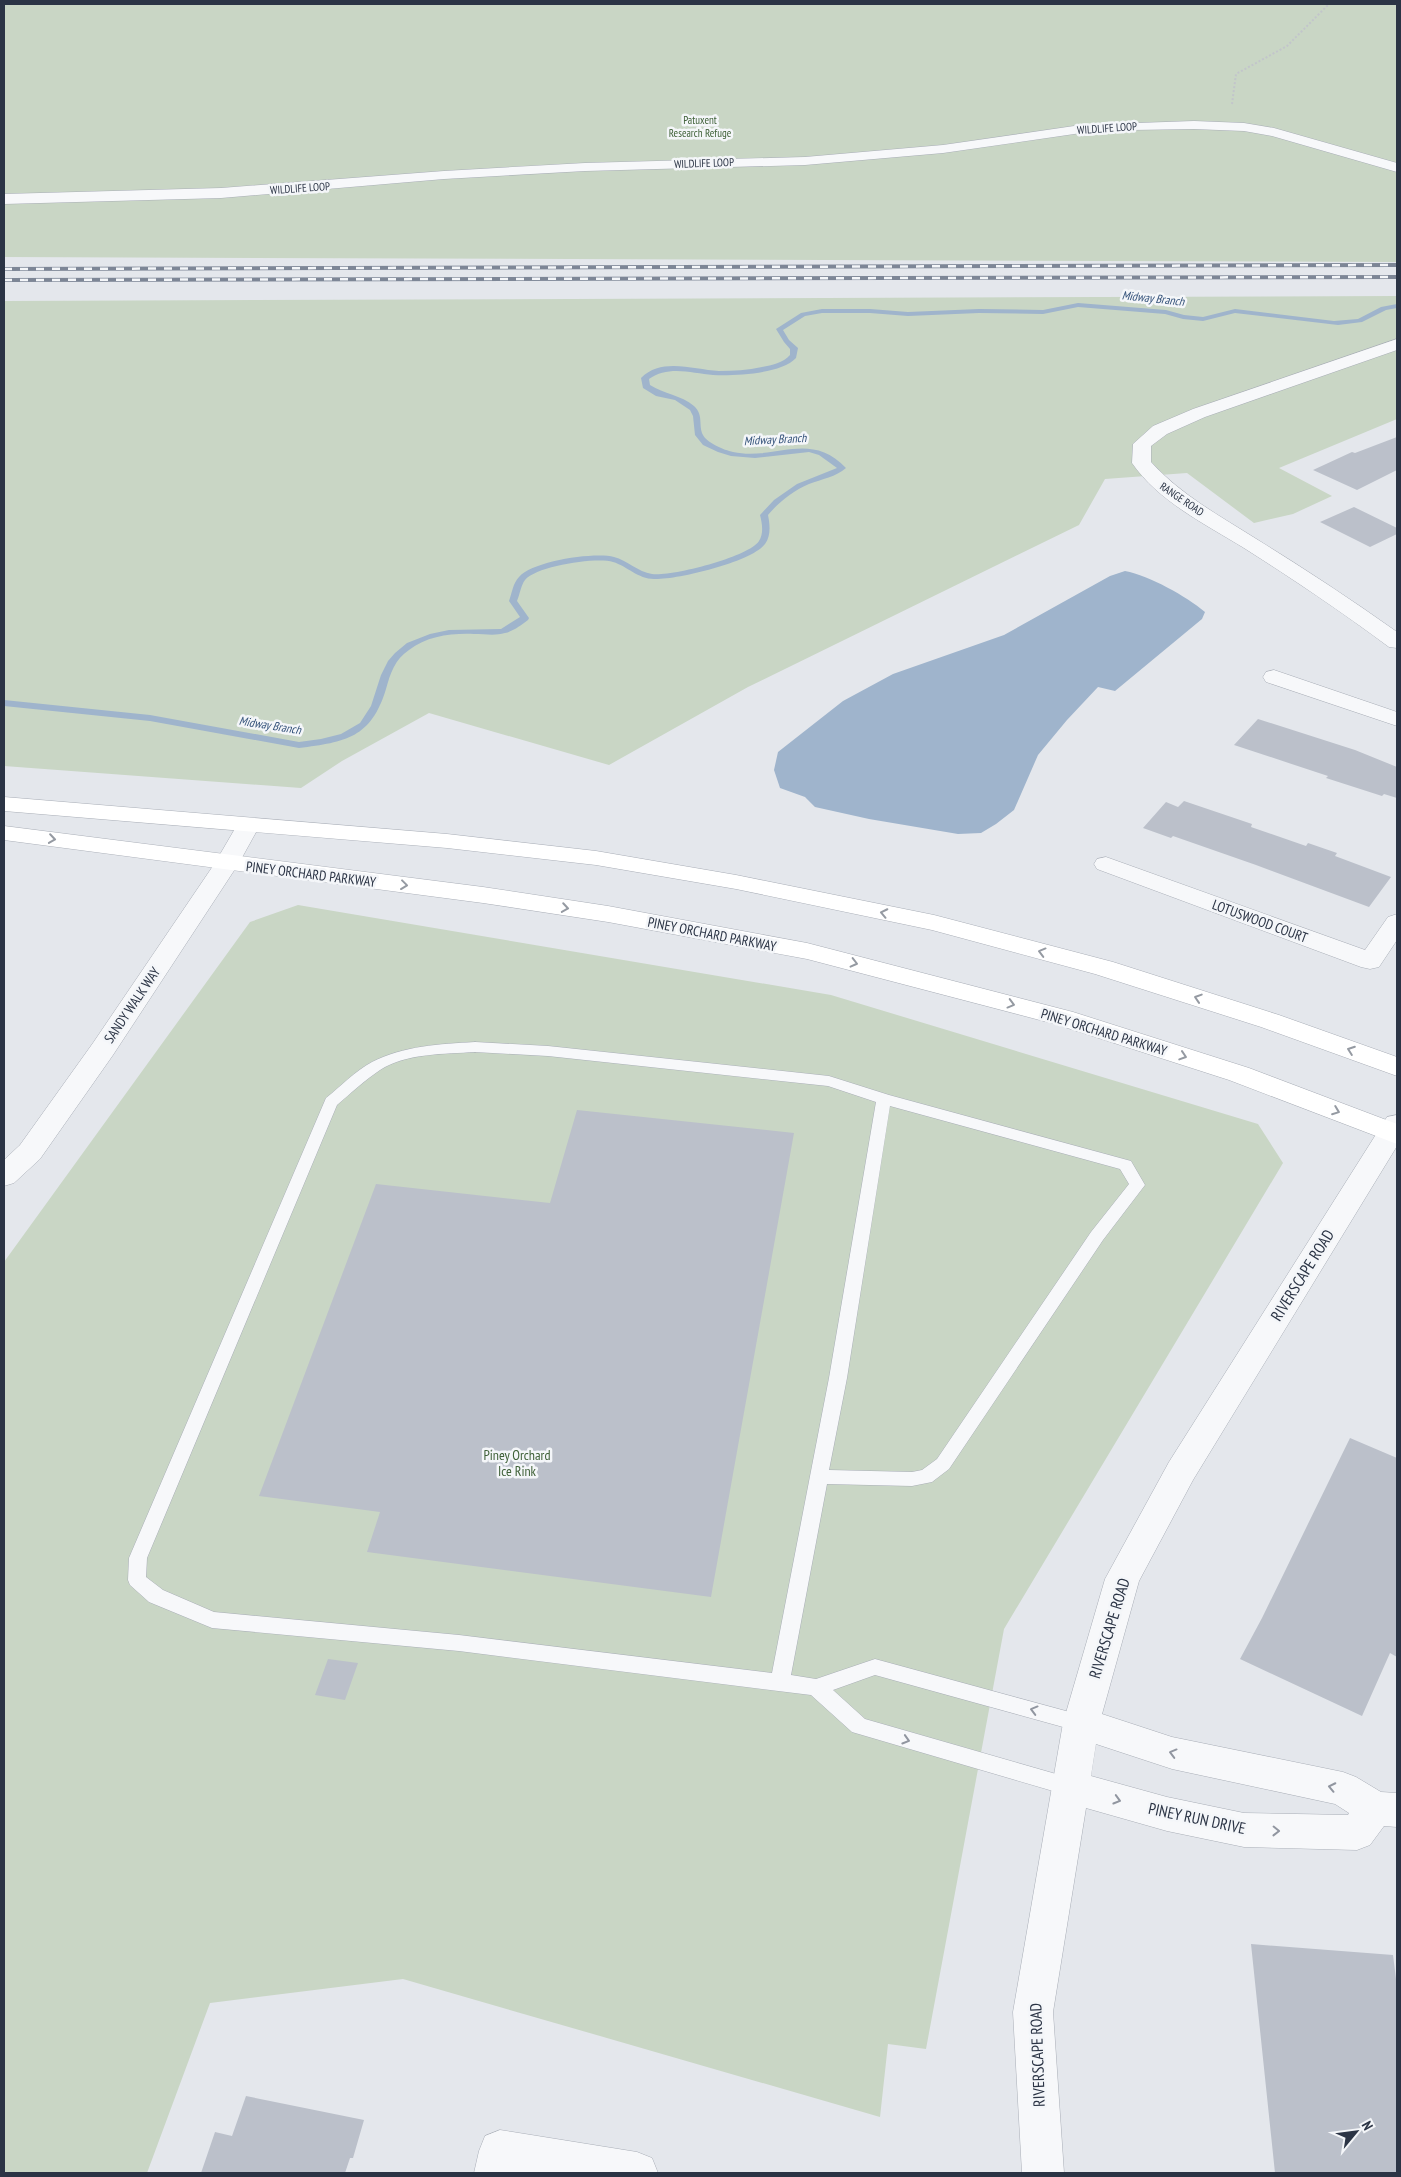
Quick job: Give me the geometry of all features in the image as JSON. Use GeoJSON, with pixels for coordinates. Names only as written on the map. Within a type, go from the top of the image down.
{"type":"FeatureCollection","features":[{"type":"Feature","properties":{"kind":"street","name":"WILDLIFE LOOP"},"geometry":{"type":"LineString","coordinates":[[4,199],[221,193],[444,175],[585,167],[805,161],[943,149],[1072,130],[1131,126],[1194,125],[1244,127],[1274,132],[1397,168]]}},
{"type":"Feature","properties":{"kind":"street","name":"RANGE ROAD"},"geometry":{"type":"LineString","coordinates":[[1397,344],[1199,413],[1160,430],[1142,444],[1141,463],[1157,482],[1339,600],[1397,642]]}},
{"type":"Feature","properties":{"kind":"street"},"geometry":{"type":"LineString","coordinates":[[1274,677],[1397,719]]}},
{"type":"Feature","properties":{"kind":"street"},"geometry":{"type":"LineString","coordinates":[[4,804],[447,840],[596,858],[736,882],[934,923],[1104,968],[1270,1021],[1397,1066]]}},
{"type":"Feature","properties":{"kind":"street","name":"SANDY WALK WAY"},"geometry":{"type":"LineString","coordinates":[[4,1176],[30,1152],[103,1050],[227,863],[248,825]]}},
{"type":"Feature","properties":{"kind":"street","name":"PINEY ORCHARD PARKWAY"},"geometry":{"type":"LineString","coordinates":[[4,832],[579,910],[807,951],[1064,1018],[1239,1074],[1396,1130]]}},
{"type":"Feature","properties":{"kind":"street","name":"LOTUSWOOD COURT"},"geometry":{"type":"LineString","coordinates":[[1106,864],[1370,961],[1397,922]]}},
{"type":"Feature","properties":{"kind":"street","name":"RIVERSCAPE ROAD"},"geometry":{"type":"LineString","coordinates":[[1043,2173],[1032,2012],[1081,1723],[1122,1579],[1181,1471],[1396,1130]]}},
{"type":"Feature","properties":{"kind":"street","name":"PINEY RUN DRIVE"},"geometry":{"type":"LineString","coordinates":[[1070,1787],[1167,1814],[1244,1830],[1357,1833],[1386,1810],[1343,1789],[1172,1754],[1081,1723]]}},
{"type":"Feature","properties":{"kind":"street"},"geometry":{"type":"LineString","coordinates":[[495,2173],[500,2151],[638,2173]]}},
{"type":"Feature","properties":{"kind":"lane"},"geometry":{"type":"LineString","coordinates":[[820,1477],[912,1479],[926,1477],[943,1464],[1098,1236],[1137,1185],[1125,1164],[884,1099],[829,1081],[548,1051],[474,1047],[440,1049],[404,1056],[376,1066],[331,1102],[138,1558],[136,1580],[156,1596],[212,1620],[459,1643],[780,1681],[816,1687],[875,1667],[1081,1723]]}},
{"type":"Feature","properties":{"kind":"lane"},"geometry":{"type":"LineString","coordinates":[[780,1681],[853,1295],[884,1099]]}},
{"type":"Feature","properties":{"kind":"lane"},"geometry":{"type":"LineString","coordinates":[[816,1687],[859,1726],[1070,1787]]}},
{"type":"Feature","properties":{"kind":"path"},"geometry":{"type":"LineString","coordinates":[[1231,112],[1236,74],[1287,46],[1329,4]]}},
{"type":"Feature","properties":{"kind":"green space","name":"Patuxent Research Refuge"},"geometry":{"type":"Polygon","coordinates":[[[4,4],[1397,4],[1397,262],[4,257],[4,4]]]}},
{"type":"Feature","properties":{"kind":"green space"},"geometry":{"type":"Polygon","coordinates":[[[1397,296],[1397,419],[1279,468],[1332,496],[1293,514],[1254,523],[1187,473],[1105,479],[1079,525],[748,687],[609,765],[429,713],[342,761],[301,788],[4,766],[4,301],[1397,296]]]}},
{"type":"Feature","properties":{"kind":"green space","name":"Piney Orchard Ice Rink"},"geometry":{"type":"Polygon","coordinates":[[[298,905],[831,995],[1258,1124],[1283,1163],[1004,1629],[926,2049],[888,2044],[880,2117],[403,1979],[210,2003],[147,2173],[4,2173],[4,1262],[250,922],[298,905]]]}},
{"type":"Feature","properties":{"kind":"water"},"geometry":{"type":"Polygon","coordinates":[[[1125,571],[1145,577],[1167,587],[1188,600],[1205,612],[1202,619],[1115,691],[1098,687],[1038,755],[1014,810],[996,824],[981,833],[958,834],[869,819],[815,807],[805,797],[780,788],[774,770],[778,752],[843,701],[893,674],[1004,635],[1110,576],[1125,571]]]}},
{"type":"Feature","properties":{"kind":"building"},"geometry":{"type":"Polygon","coordinates":[[[1397,437],[1397,470],[1357,490],[1313,470],[1352,452],[1355,453],[1397,437]]]}},
{"type":"Feature","properties":{"kind":"building"},"geometry":{"type":"Polygon","coordinates":[[[1354,507],[1397,528],[1397,534],[1370,547],[1320,522],[1354,507]]]}},
{"type":"Feature","properties":{"kind":"building"},"geometry":{"type":"Polygon","coordinates":[[[1258,719],[1355,750],[1397,767],[1397,798],[1384,794],[1382,796],[1326,778],[1328,776],[1234,745],[1258,719]]]}},
{"type":"Feature","properties":{"kind":"building"},"geometry":{"type":"Polygon","coordinates":[[[1184,801],[1252,824],[1251,827],[1306,846],[1308,843],[1337,853],[1335,856],[1391,877],[1369,907],[1256,865],[1173,836],[1171,838],[1143,828],[1166,802],[1178,807],[1184,801]]]}},
{"type":"Feature","properties":{"kind":"building"},"geometry":{"type":"Polygon","coordinates":[[[577,1110],[794,1133],[711,1597],[367,1552],[380,1512],[259,1496],[376,1184],[550,1203],[577,1110]]]}},
{"type":"Feature","properties":{"kind":"building"},"geometry":{"type":"Polygon","coordinates":[[[1350,1438],[1397,1458],[1397,1657],[1390,1653],[1362,1716],[1240,1659],[1350,1438]]]}},
{"type":"Feature","properties":{"kind":"building"},"geometry":{"type":"Polygon","coordinates":[[[328,1659],[358,1663],[345,1700],[315,1695],[328,1659]]]}},
{"type":"Feature","properties":{"kind":"building"},"geometry":{"type":"Polygon","coordinates":[[[1251,1944],[1393,1955],[1397,1987],[1397,2173],[1275,2173],[1251,1944]]]}},
{"type":"Feature","properties":{"kind":"building"},"geometry":{"type":"Polygon","coordinates":[[[246,2096],[364,2120],[353,2158],[350,2158],[345,2173],[201,2173],[215,2132],[232,2136],[246,2096]]]}},
{"type":"Feature","properties":{"kind":"waterway","name":"Midway Branch"},"geometry":{"type":"LineString","coordinates":[[4,703],[150,718],[299,745],[333,740],[364,725],[376,706],[386,675],[393,661],[410,645],[425,638],[449,632],[502,631],[509,629],[525,618],[513,601],[521,579],[529,573],[566,562],[604,558],[622,563],[648,576],[662,577],[710,566],[754,550],[761,544],[764,537],[766,530],[764,515],[767,511],[788,493],[804,483],[842,468],[822,453],[809,450],[755,456],[731,454],[721,450],[706,443],[699,435],[697,416],[693,409],[677,398],[659,394],[646,386],[645,378],[652,373],[670,369],[727,373],[760,370],[781,365],[789,361],[793,356],[794,348],[786,341],[779,329],[803,314],[822,311],[870,311],[908,314],[979,311],[1043,312],[1078,305],[1166,312],[1183,317],[1203,319],[1235,311],[1338,323],[1360,321],[1384,308],[1397,306]]}},
{"type":"Feature","properties":{"kind":"railway"},"geometry":{"type":"LineString","coordinates":[[4,269],[1397,265]]}},
{"type":"Feature","properties":{"kind":"railway"},"geometry":{"type":"LineString","coordinates":[[4,280],[1397,277]]}}]}
